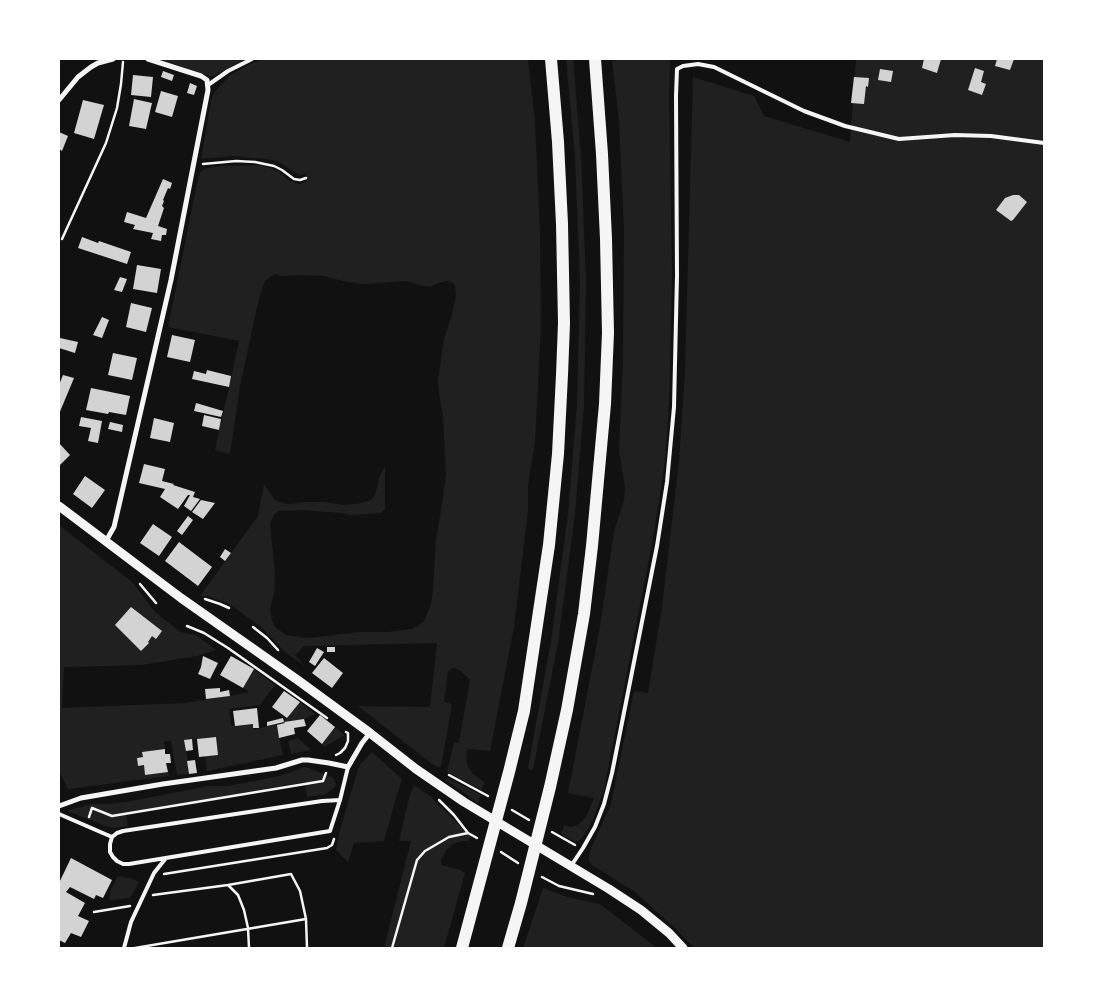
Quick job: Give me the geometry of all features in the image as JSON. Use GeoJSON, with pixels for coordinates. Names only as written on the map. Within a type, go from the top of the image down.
{"type":"FeatureCollection","features":[{"type":"Feature","properties":{"kind":"highway"},"geometry":{"type":"LineString","coordinates":[[462,948],[524,711],[550,545],[558,454],[564,323],[558,142],[551,59]]}},
{"type":"Feature","properties":{"kind":"highway"},"geometry":{"type":"LineString","coordinates":[[508,948],[550,787],[573,678],[584,614],[592,546],[608,333],[602,154],[595,59]]}},
{"type":"Feature","properties":{"kind":"street"},"geometry":{"type":"LineString","coordinates":[[59,100],[78,77],[98,63],[112,59]]}},
{"type":"Feature","properties":{"kind":"street"},"geometry":{"type":"LineString","coordinates":[[106,541],[114,527],[171,280],[208,85],[201,76],[148,59]]}},
{"type":"Feature","properties":{"kind":"street"},"geometry":{"type":"LineString","coordinates":[[59,506],[181,598],[370,733],[416,769],[464,802],[641,910],[669,933],[683,948]]}},
{"type":"Feature","properties":{"kind":"street"},"geometry":{"type":"LineString","coordinates":[[59,806],[81,798],[276,768],[302,760],[348,767],[370,733]]}},
{"type":"Feature","properties":{"kind":"lane"},"geometry":{"type":"LineString","coordinates":[[208,85],[228,71],[252,59]]}},
{"type":"Feature","properties":{"kind":"lane"},"geometry":{"type":"LineString","coordinates":[[571,866],[584,848],[595,827],[604,804],[612,773],[657,546],[667,482],[674,407],[677,276],[677,69],[683,66],[698,64],[714,67],[804,111],[845,126],[899,139],[991,136],[1044,144]]}},
{"type":"Feature","properties":{"kind":"lane"},"geometry":{"type":"LineString","coordinates":[[340,800],[314,802],[123,831],[112,837],[110,852],[117,862],[129,864],[330,831],[340,800],[348,767]]}},
{"type":"Feature","properties":{"kind":"lane"},"geometry":{"type":"LineString","coordinates":[[59,814],[112,837]]}},
{"type":"Feature","properties":{"kind":"lane"},"geometry":{"type":"LineString","coordinates":[[124,948],[131,922],[154,873],[166,858]]}},
{"type":"Feature","properties":{"kind":"path"},"geometry":{"type":"LineString","coordinates":[[62,239],[109,134],[117,108],[123,59]]}},
{"type":"Feature","properties":{"kind":"path"},"geometry":{"type":"LineString","coordinates":[[194,164],[236,161],[255,162],[282,170],[294,179],[306,178]]}},
{"type":"Feature","properties":{"kind":"path"},"geometry":{"type":"LineString","coordinates":[[187,626],[218,641],[332,721]]}},
{"type":"Feature","properties":{"kind":"path"},"geometry":{"type":"LineString","coordinates":[[253,627],[279,651]]}},
{"type":"Feature","properties":{"kind":"path"},"geometry":{"type":"LineString","coordinates":[[85,826],[92,808],[112,816],[323,782],[331,755],[335,756],[340,753],[348,741],[348,733],[340,727]]}},
{"type":"Feature","properties":{"kind":"path"},"geometry":{"type":"LineString","coordinates":[[443,773],[490,798]]}},
{"type":"Feature","properties":{"kind":"path"},"geometry":{"type":"LineString","coordinates":[[437,798],[468,833],[485,842]]}},
{"type":"Feature","properties":{"kind":"path"},"geometry":{"type":"LineString","coordinates":[[508,807],[533,822]]}},
{"type":"Feature","properties":{"kind":"path"},"geometry":{"type":"LineString","coordinates":[[550,832],[576,846],[584,848]]}},
{"type":"Feature","properties":{"kind":"path"},"geometry":{"type":"LineString","coordinates":[[392,948],[417,860],[425,851],[449,836],[468,833]]}},
{"type":"Feature","properties":{"kind":"path"},"geometry":{"type":"LineString","coordinates":[[154,873],[166,874],[327,848],[332,845],[335,838]]}},
{"type":"Feature","properties":{"kind":"path"},"geometry":{"type":"LineString","coordinates":[[501,852],[525,867]]}},
{"type":"Feature","properties":{"kind":"path"},"geometry":{"type":"LineString","coordinates":[[144,896],[228,885],[291,874],[300,891],[306,918],[307,948]]}},
{"type":"Feature","properties":{"kind":"path"},"geometry":{"type":"LineString","coordinates":[[541,877],[559,886],[599,896]]}},
{"type":"Feature","properties":{"kind":"path"},"geometry":{"type":"LineString","coordinates":[[228,885],[238,895],[244,910],[248,928],[249,948]]}},
{"type":"Feature","properties":{"kind":"path"},"geometry":{"type":"LineString","coordinates":[[94,912],[140,904]]}},
{"type":"Feature","properties":{"kind":"path"},"geometry":{"type":"LineString","coordinates":[[135,948],[306,918]]}},
{"type":"Feature","properties":{"kind":"shaded area"},"geometry":{"type":"Polygon","coordinates":[[[160,59],[245,59],[214,76],[209,76],[160,59]]]}},
{"type":"Feature","properties":{"kind":"shaded area"},"geometry":{"type":"Polygon","coordinates":[[[264,59],[528,59],[535,121],[540,233],[541,325],[535,442],[528,486],[528,511],[514,627],[490,751],[467,749],[468,767],[473,774],[484,782],[482,790],[447,772],[454,742],[459,743],[470,680],[462,672],[453,668],[448,671],[444,702],[452,704],[441,767],[432,764],[358,706],[430,707],[437,643],[304,646],[295,655],[306,667],[286,653],[261,627],[228,603],[207,596],[200,596],[258,516],[264,484],[275,500],[289,504],[305,502],[344,505],[362,503],[371,500],[375,495],[380,475],[385,467],[385,509],[381,513],[350,515],[302,510],[278,511],[274,515],[270,524],[275,574],[274,594],[270,609],[272,620],[275,627],[286,635],[309,638],[411,629],[424,621],[431,604],[433,590],[436,539],[446,475],[443,416],[438,380],[444,339],[456,295],[455,285],[452,282],[446,281],[431,287],[406,281],[362,284],[324,276],[281,276],[275,274],[270,277],[265,281],[259,298],[240,386],[230,454],[215,450],[239,341],[168,327],[200,173],[204,169],[220,166],[259,165],[279,172],[288,180],[299,184],[306,182],[306,174],[300,175],[273,160],[234,156],[201,159],[214,93],[230,75],[264,59]]]}},
{"type":"Feature","properties":{"kind":"shaded area"},"geometry":{"type":"Polygon","coordinates":[[[566,59],[573,59],[581,156],[586,283],[584,404],[575,514],[558,643],[533,770],[530,770],[528,768],[551,641],[568,514],[577,404],[580,283],[575,156],[566,59]]]}},
{"type":"Feature","properties":{"kind":"shaded area"},"geometry":{"type":"Polygon","coordinates":[[[612,59],[670,59],[672,276],[669,405],[666,450],[652,544],[604,790],[592,822],[580,840],[575,842],[561,834],[564,825],[571,827],[578,825],[586,817],[594,798],[568,793],[600,627],[614,531],[624,500],[625,488],[619,450],[623,361],[624,229],[619,122],[612,59]]]}},
{"type":"Feature","properties":{"kind":"shaded area"},"geometry":{"type":"Polygon","coordinates":[[[856,59],[1044,59],[1044,948],[694,948],[635,892],[592,865],[589,860],[589,853],[611,804],[634,691],[648,693],[662,607],[679,461],[685,371],[693,77],[754,96],[764,116],[850,142],[856,59]]]}},
{"type":"Feature","properties":{"kind":"shaded area"},"geometry":{"type":"Polygon","coordinates":[[[60,526],[132,582],[155,612],[180,632],[196,635],[216,650],[197,656],[142,665],[64,667],[62,708],[184,703],[230,696],[249,692],[243,688],[254,669],[275,685],[260,705],[229,709],[231,726],[253,724],[253,730],[284,722],[300,702],[315,714],[304,719],[277,725],[283,755],[207,771],[205,756],[218,755],[216,738],[185,740],[189,774],[177,775],[171,741],[164,741],[165,749],[142,752],[143,757],[137,758],[138,766],[144,765],[145,775],[168,772],[169,776],[68,789],[59,771],[60,526]]]}},
{"type":"Feature","properties":{"kind":"shaded area"},"geometry":{"type":"Polygon","coordinates":[[[335,727],[345,735],[324,747],[322,744],[335,727]]]}},
{"type":"Feature","properties":{"kind":"shaded area"},"geometry":{"type":"Polygon","coordinates":[[[298,738],[311,750],[291,754],[288,741],[298,738]]]}},
{"type":"Feature","properties":{"kind":"shaded area"},"geometry":{"type":"Polygon","coordinates":[[[372,752],[402,779],[384,841],[354,843],[348,862],[336,850],[340,830],[358,769],[372,752]]]}},
{"type":"Feature","properties":{"kind":"shaded area"},"geometry":{"type":"Polygon","coordinates":[[[306,767],[334,779],[335,787],[326,794],[307,797],[305,782],[126,813],[128,826],[114,828],[67,811],[91,804],[126,802],[209,786],[228,786],[279,776],[306,767]]]}},
{"type":"Feature","properties":{"kind":"shaded area"},"geometry":{"type":"Polygon","coordinates":[[[447,778],[481,795],[478,803],[446,780],[447,778]]]}},
{"type":"Feature","properties":{"kind":"shaded area"},"geometry":{"type":"Polygon","coordinates":[[[414,785],[430,796],[470,836],[469,841],[453,844],[446,850],[441,861],[441,865],[461,870],[465,873],[444,948],[384,948],[411,841],[399,841],[410,794],[414,785]]]}},
{"type":"Feature","properties":{"kind":"shaded area"},"geometry":{"type":"Polygon","coordinates":[[[118,876],[139,882],[130,898],[109,900],[111,889],[118,876]]]}},
{"type":"Feature","properties":{"kind":"shaded area"},"geometry":{"type":"Polygon","coordinates":[[[543,888],[567,897],[600,904],[657,948],[523,948],[543,888]]]}},
{"type":"Feature","properties":{"kind":"building"},"geometry":{"type":"Polygon","coordinates":[[[924,59],[941,59],[937,73],[922,68],[924,59]]]}},
{"type":"Feature","properties":{"kind":"building"},"geometry":{"type":"Polygon","coordinates":[[[997,59],[1014,59],[1010,70],[995,66],[997,59]]]}},
{"type":"Feature","properties":{"kind":"building"},"geometry":{"type":"Polygon","coordinates":[[[975,68],[984,71],[981,82],[986,84],[982,95],[968,90],[975,68]]]}},
{"type":"Feature","properties":{"kind":"building"},"geometry":{"type":"Polygon","coordinates":[[[880,69],[893,71],[891,82],[878,80],[880,69]]]}},
{"type":"Feature","properties":{"kind":"building"},"geometry":{"type":"Polygon","coordinates":[[[163,71],[174,75],[172,81],[161,77],[163,71]]]}},
{"type":"Feature","properties":{"kind":"building"},"geometry":{"type":"Polygon","coordinates":[[[133,75],[153,77],[151,97],[131,95],[133,75]]]}},
{"type":"Feature","properties":{"kind":"building"},"geometry":{"type":"Polygon","coordinates":[[[854,77],[869,78],[864,104],[851,103],[854,77]]]}},
{"type":"Feature","properties":{"kind":"building"},"geometry":{"type":"Polygon","coordinates":[[[190,83],[197,86],[194,95],[187,93],[190,83]]]}},
{"type":"Feature","properties":{"kind":"building"},"geometry":{"type":"Polygon","coordinates":[[[161,91],[178,96],[172,117],[155,112],[161,91]]]}},
{"type":"Feature","properties":{"kind":"building"},"geometry":{"type":"Polygon","coordinates":[[[134,99],[152,103],[146,129],[129,126],[134,99]]]}},
{"type":"Feature","properties":{"kind":"building"},"geometry":{"type":"Polygon","coordinates":[[[83,100],[104,105],[94,139],[74,133],[83,100]]]}},
{"type":"Feature","properties":{"kind":"building"},"geometry":{"type":"Polygon","coordinates":[[[59,132],[68,136],[62,151],[59,149],[59,132]]]}},
{"type":"Feature","properties":{"kind":"building"},"geometry":{"type":"Polygon","coordinates":[[[163,179],[172,183],[163,200],[162,206],[164,208],[158,226],[167,229],[166,235],[162,235],[161,241],[151,239],[153,233],[133,229],[135,225],[124,222],[127,212],[146,218],[163,179]]]}},
{"type":"Feature","properties":{"kind":"building"},"geometry":{"type":"Polygon","coordinates":[[[1019,195],[1027,202],[1011,221],[996,210],[1005,198],[1019,195]]]}},
{"type":"Feature","properties":{"kind":"building"},"geometry":{"type":"Polygon","coordinates":[[[82,237],[131,252],[127,264],[78,248],[82,237]]]}},
{"type":"Feature","properties":{"kind":"building"},"geometry":{"type":"Polygon","coordinates":[[[137,265],[161,269],[157,293],[133,289],[137,265]]]}},
{"type":"Feature","properties":{"kind":"building"},"geometry":{"type":"Polygon","coordinates":[[[120,277],[127,279],[122,292],[114,290],[120,277]]]}},
{"type":"Feature","properties":{"kind":"building"},"geometry":{"type":"Polygon","coordinates":[[[131,303],[152,308],[146,332],[126,327],[131,303]]]}},
{"type":"Feature","properties":{"kind":"building"},"geometry":{"type":"Polygon","coordinates":[[[102,317],[109,320],[102,338],[93,335],[102,317]]]}},
{"type":"Feature","properties":{"kind":"building"},"geometry":{"type":"Polygon","coordinates":[[[172,335],[195,340],[190,362],[167,357],[172,335]]]}},
{"type":"Feature","properties":{"kind":"building"},"geometry":{"type":"Polygon","coordinates":[[[60,338],[78,342],[75,353],[59,348],[60,338]]]}},
{"type":"Feature","properties":{"kind":"building"},"geometry":{"type":"Polygon","coordinates":[[[113,353],[137,358],[132,380],[108,375],[113,353]]]}},
{"type":"Feature","properties":{"kind":"building"},"geometry":{"type":"Polygon","coordinates":[[[207,370],[231,376],[229,387],[192,379],[194,371],[206,374],[207,370]]]}},
{"type":"Feature","properties":{"kind":"building"},"geometry":{"type":"Polygon","coordinates":[[[63,375],[74,378],[59,414],[59,385],[63,375]]]}},
{"type":"Feature","properties":{"kind":"building"},"geometry":{"type":"Polygon","coordinates":[[[91,388],[130,396],[126,415],[86,410],[91,388]]]}},
{"type":"Feature","properties":{"kind":"building"},"geometry":{"type":"Polygon","coordinates":[[[196,403],[223,411],[221,417],[194,411],[196,403]]]}},
{"type":"Feature","properties":{"kind":"building"},"geometry":{"type":"Polygon","coordinates":[[[204,415],[221,419],[219,430],[202,426],[204,415]]]}},
{"type":"Feature","properties":{"kind":"building"},"geometry":{"type":"Polygon","coordinates":[[[81,417],[102,421],[98,443],[88,441],[91,428],[79,426],[81,417]]]}},
{"type":"Feature","properties":{"kind":"building"},"geometry":{"type":"Polygon","coordinates":[[[154,418],[174,423],[170,442],[150,438],[154,418]]]}},
{"type":"Feature","properties":{"kind":"building"},"geometry":{"type":"Polygon","coordinates":[[[110,422],[123,425],[122,432],[108,429],[110,422]]]}},
{"type":"Feature","properties":{"kind":"building"},"geometry":{"type":"Polygon","coordinates":[[[59,443],[70,455],[59,466],[59,443]]]}},
{"type":"Feature","properties":{"kind":"building"},"geometry":{"type":"Polygon","coordinates":[[[144,464],[165,469],[162,481],[195,492],[193,497],[200,499],[191,511],[184,506],[190,495],[188,495],[178,509],[160,497],[165,489],[139,483],[144,464]]]}},
{"type":"Feature","properties":{"kind":"building"},"geometry":{"type":"Polygon","coordinates":[[[85,476],[105,490],[92,508],[73,494],[85,476]]]}},
{"type":"Feature","properties":{"kind":"building"},"geometry":{"type":"Polygon","coordinates":[[[201,500],[215,503],[203,519],[192,512],[201,500]]]}},
{"type":"Feature","properties":{"kind":"building"},"geometry":{"type":"Polygon","coordinates":[[[188,516],[193,520],[182,535],[177,531],[188,516]]]}},
{"type":"Feature","properties":{"kind":"building"},"geometry":{"type":"Polygon","coordinates":[[[153,524],[172,537],[159,556],[140,543],[153,524]]]}},
{"type":"Feature","properties":{"kind":"building"},"geometry":{"type":"Polygon","coordinates":[[[179,542],[212,567],[198,586],[165,561],[179,542]]]}},
{"type":"Feature","properties":{"kind":"building"},"geometry":{"type":"Polygon","coordinates":[[[225,549],[231,553],[225,561],[220,557],[225,549]]]}},
{"type":"Feature","properties":{"kind":"building"},"geometry":{"type":"Polygon","coordinates":[[[131,607],[162,631],[156,639],[152,636],[149,643],[141,651],[115,625],[131,607]]]}},
{"type":"Feature","properties":{"kind":"building"},"geometry":{"type":"Polygon","coordinates":[[[327,647],[335,647],[335,652],[327,652],[327,647]]]}},
{"type":"Feature","properties":{"kind":"building"},"geometry":{"type":"Polygon","coordinates":[[[317,648],[324,652],[315,666],[309,662],[317,648]]]}},
{"type":"Feature","properties":{"kind":"building"},"geometry":{"type":"Polygon","coordinates":[[[203,656],[218,663],[210,679],[198,674],[203,656]]]}},
{"type":"Feature","properties":{"kind":"building"},"geometry":{"type":"Polygon","coordinates":[[[231,656],[254,669],[243,688],[220,675],[231,656]]]}},
{"type":"Feature","properties":{"kind":"building"},"geometry":{"type":"Polygon","coordinates":[[[324,658],[343,673],[332,688],[312,673],[324,658]]]}},
{"type":"Feature","properties":{"kind":"building"},"geometry":{"type":"Polygon","coordinates":[[[220,688],[220,692],[229,690],[230,696],[206,699],[205,689],[220,688]]]}},
{"type":"Feature","properties":{"kind":"building"},"geometry":{"type":"Polygon","coordinates":[[[284,691],[300,702],[287,718],[272,707],[284,691]]]}},
{"type":"Feature","properties":{"kind":"building"},"geometry":{"type":"Polygon","coordinates":[[[257,708],[259,728],[253,728],[253,724],[235,726],[233,711],[257,708]]]}},
{"type":"Feature","properties":{"kind":"building"},"geometry":{"type":"Polygon","coordinates":[[[320,715],[335,727],[322,744],[307,731],[320,715]]]}},
{"type":"Feature","properties":{"kind":"building"},"geometry":{"type":"Polygon","coordinates":[[[283,718],[284,722],[267,726],[267,722],[283,718]]]}},
{"type":"Feature","properties":{"kind":"building"},"geometry":{"type":"Polygon","coordinates":[[[304,719],[306,726],[294,728],[295,734],[279,738],[277,725],[304,719]]]}},
{"type":"Feature","properties":{"kind":"building"},"geometry":{"type":"Polygon","coordinates":[[[216,737],[218,755],[199,757],[197,739],[216,737]]]}},
{"type":"Feature","properties":{"kind":"building"},"geometry":{"type":"Polygon","coordinates":[[[192,739],[193,750],[186,751],[184,740],[192,739]]]}},
{"type":"Feature","properties":{"kind":"building"},"geometry":{"type":"Polygon","coordinates":[[[165,749],[165,754],[170,754],[171,763],[166,763],[168,772],[145,775],[144,765],[138,766],[137,758],[143,757],[142,752],[165,749]]]}},
{"type":"Feature","properties":{"kind":"building"},"geometry":{"type":"Polygon","coordinates":[[[195,760],[197,773],[189,774],[187,761],[195,760]]]}},
{"type":"Feature","properties":{"kind":"building"},"geometry":{"type":"Polygon","coordinates":[[[71,858],[112,880],[103,898],[96,895],[94,899],[70,887],[66,892],[85,903],[78,916],[89,921],[81,937],[71,933],[65,943],[59,940],[59,883],[71,858]]]}}]}
